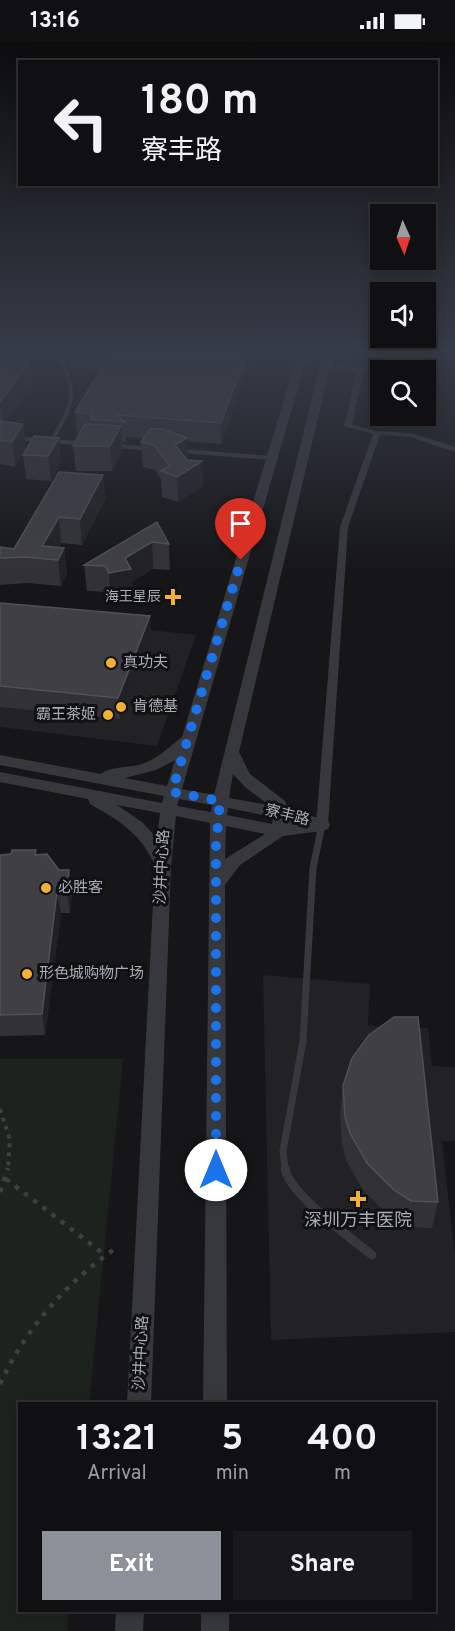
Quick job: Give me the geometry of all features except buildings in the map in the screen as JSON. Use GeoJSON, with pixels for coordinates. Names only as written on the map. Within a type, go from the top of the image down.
{"type":"FeatureCollection","features":[{"type":"Feature","properties":{"kind":"street","name":"沙井中心路"},"geometry":{"type":"LineString","coordinates":[[139,1402],[163,866],[168,810],[282,424]]}},
{"type":"Feature","properties":{"kind":"street"},"geometry":{"type":"LineString","coordinates":[[215,1402],[218,820],[231,752],[311,424]]}},
{"type":"Feature","properties":{"kind":"street"},"geometry":{"type":"LineString","coordinates":[[348,424],[348,426],[377,433],[411,435],[455,450]]}},
{"type":"Feature","properties":{"kind":"street"},"geometry":{"type":"LineString","coordinates":[[322,825],[344,527],[377,433]]}},
{"type":"Feature","properties":{"kind":"street"},"geometry":{"type":"LineString","coordinates":[[0,437],[272,458]]}},
{"type":"Feature","properties":{"kind":"street"},"geometry":{"type":"LineString","coordinates":[[81,775],[114,775],[140,770],[175,753],[188,738]]}},
{"type":"Feature","properties":{"kind":"street"},"geometry":{"type":"LineString","coordinates":[[216,888],[224,872],[237,857],[268,841],[279,831],[282,813],[279,805],[246,781],[236,767],[231,752]]}},
{"type":"Feature","properties":{"kind":"street","name":"寮丰路"},"geometry":{"type":"LineString","coordinates":[[0,760],[282,813],[322,825]]}},
{"type":"Feature","properties":{"kind":"street","name":"寮丰路"},"geometry":{"type":"LineString","coordinates":[[0,777],[279,831],[322,825]]}},
{"type":"Feature","properties":{"kind":"street"},"geometry":{"type":"LineString","coordinates":[[76,792],[108,806],[142,831],[157,848],[163,866]]}},
{"type":"Feature","properties":{"kind":"street"},"geometry":{"type":"LineString","coordinates":[[129,1631],[130,1612]]}},
{"type":"Feature","properties":{"kind":"street"},"geometry":{"type":"LineString","coordinates":[[215,1612],[215,1631]]}},
{"type":"Feature","properties":{"kind":"lane"},"geometry":{"type":"LineString","coordinates":[[51,441],[62,424]]}},
{"type":"Feature","properties":{"kind":"lane"},"geometry":{"type":"LineString","coordinates":[[322,825],[313,868],[303,1041],[284,1151],[286,1174],[306,1200],[372,1255]]}},
{"type":"Feature","properties":{"kind":"path"},"geometry":{"type":"LineString","coordinates":[[0,1109],[8,1125],[12,1151],[6,1179],[0,1191]]}},
{"type":"Feature","properties":{"kind":"path"},"geometry":{"type":"LineString","coordinates":[[6,1179],[105,1255]]}},
{"type":"Feature","properties":{"kind":"path"},"geometry":{"type":"LineString","coordinates":[[0,1384],[32,1329],[66,1289],[116,1248]]}},
{"type":"Feature","properties":{"kind":"shaded area"},"geometry":{"type":"Polygon","coordinates":[[[0,614],[196,635],[157,746],[0,727],[0,614]]]}},
{"type":"Feature","properties":{"kind":"shaded area","name":"深圳万丰医院"},"geometry":{"type":"Polygon","coordinates":[[[263,975],[370,984],[368,1026],[428,1028],[432,1066],[455,1067],[455,1141],[442,1141],[455,1257],[455,1332],[271,1340],[263,975]]]}},
{"type":"Feature","properties":{"kind":"shaded area"},"geometry":{"type":"Polygon","coordinates":[[[0,1059],[123,1059],[89,1402],[18,1402],[18,1612],[69,1612],[67,1631],[0,1631],[0,1059]]]}},
{"type":"Feature","properties":{"kind":"place","name":"海王星辰"},"geometry":{"type":"Point","coordinates":[173,597]}},
{"type":"Feature","properties":{"kind":"place","name":"真功夫"},"geometry":{"type":"Point","coordinates":[111,663]}},
{"type":"Feature","properties":{"kind":"place","name":"肯德基"},"geometry":{"type":"Point","coordinates":[121,707]}},
{"type":"Feature","properties":{"kind":"place","name":"霸王茶姬"},"geometry":{"type":"Point","coordinates":[108,715]}},
{"type":"Feature","properties":{"kind":"place","name":"必胜客"},"geometry":{"type":"Point","coordinates":[46,888]}},
{"type":"Feature","properties":{"kind":"place","name":"形色城购物广场"},"geometry":{"type":"Point","coordinates":[27,974]}},
{"type":"Feature","properties":{"kind":"place","name":"深圳万丰医院"},"geometry":{"type":"Point","coordinates":[358,1199]}},
{"type":"Feature","properties":{"kind":"route"},"geometry":{"type":"LineString","coordinates":[[216,1170],[216,846],[220,801],[172,792],[241,560]]}}]}
